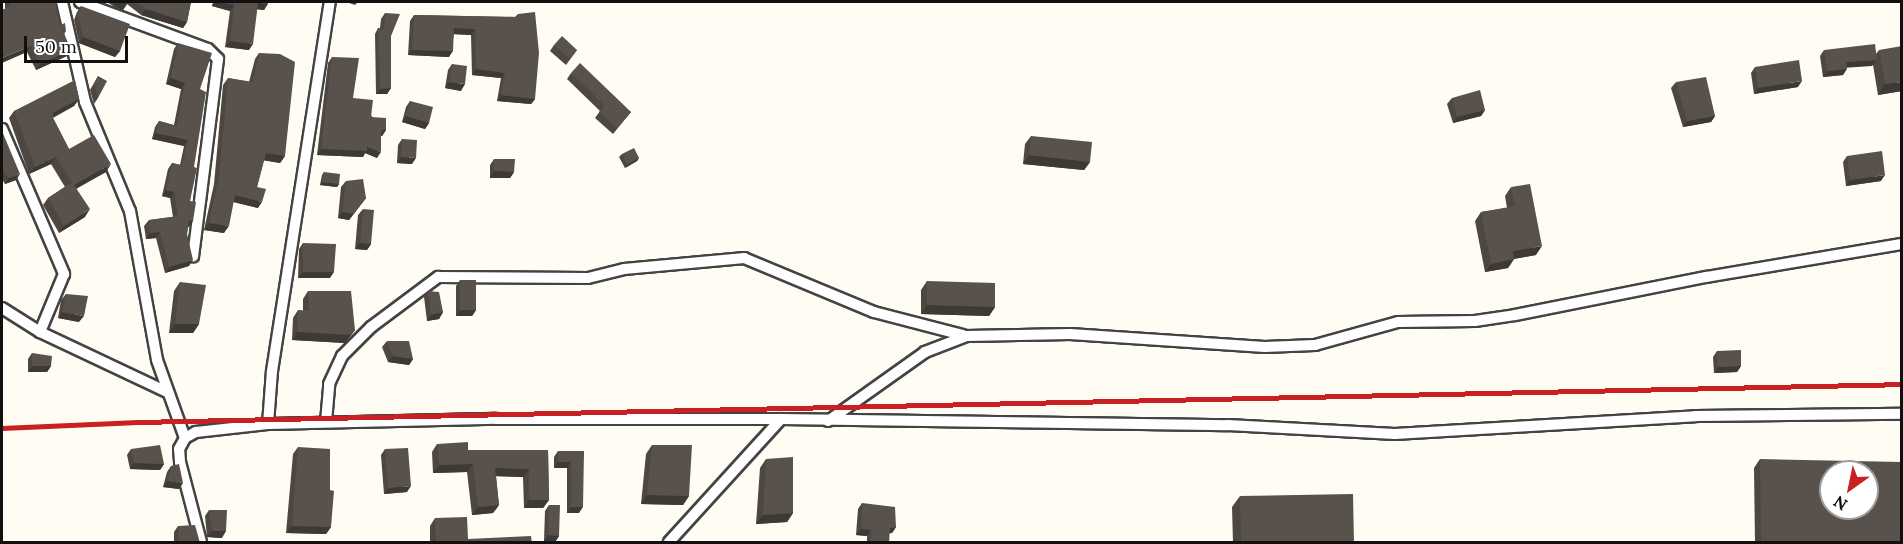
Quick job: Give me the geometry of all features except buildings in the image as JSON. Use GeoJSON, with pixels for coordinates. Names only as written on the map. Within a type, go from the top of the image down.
{"type":"FeatureCollection","features":[{"type":"Feature","properties":{"kind":"street"},"geometry":{"type":"LineString","coordinates":[[62,2],[85,102],[130,211],[157,360],[185,438]]}},
{"type":"Feature","properties":{"kind":"street"},"geometry":{"type":"LineString","coordinates":[[81,2],[208,49],[218,59],[193,256]]}},
{"type":"Feature","properties":{"kind":"street"},"geometry":{"type":"LineString","coordinates":[[268,424],[272,371],[330,2]]}},
{"type":"Feature","properties":{"kind":"street"},"geometry":{"type":"LineString","coordinates":[[2,129],[64,274],[40,332]]}},
{"type":"Feature","properties":{"kind":"street"},"geometry":{"type":"LineString","coordinates":[[326,422],[329,384],[342,356],[371,327],[438,276],[568,279],[624,269],[744,258],[874,312],[966,336],[1070,334],[1265,347],[1315,345],[1398,322],[1475,321],[1515,315],[1706,277],[1902,244]]}},
{"type":"Feature","properties":{"kind":"street"},"geometry":{"type":"LineString","coordinates":[[2,308],[40,332],[167,392]]}},
{"type":"Feature","properties":{"kind":"street"},"geometry":{"type":"LineString","coordinates":[[828,421],[925,352],[966,336]]}},
{"type":"Feature","properties":{"kind":"street"},"geometry":{"type":"LineString","coordinates":[[201,543],[180,462],[179,449],[185,438],[196,432],[268,424],[781,419],[1228,425],[1395,434],[1695,416],[1902,414]]}},
{"type":"Feature","properties":{"kind":"street"},"geometry":{"type":"LineString","coordinates":[[669,543],[781,419]]}},
{"type":"Feature","properties":{"kind":"railway"},"geometry":{"type":"LineString","coordinates":[[2,428],[138,422],[1902,384]]}}]}
